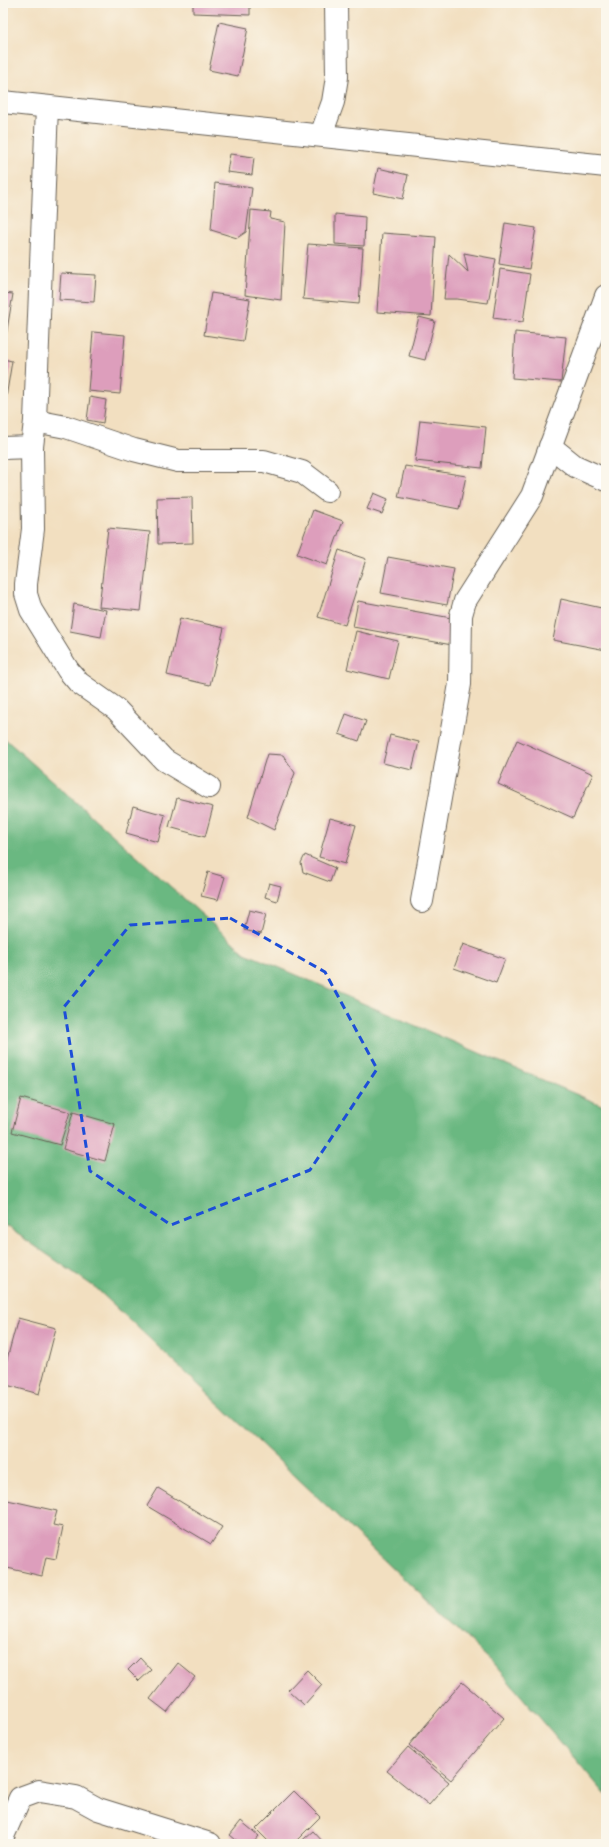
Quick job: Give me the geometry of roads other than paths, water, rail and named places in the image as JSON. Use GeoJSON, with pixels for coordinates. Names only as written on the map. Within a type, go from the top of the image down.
{"type":"FeatureCollection","features":[{"type":"Feature","properties":{"kind":"street"},"geometry":{"type":"LineString","coordinates":[[321,135],[333,102],[337,78],[336,3]]}},
{"type":"Feature","properties":{"kind":"street"},"geometry":{"type":"LineString","coordinates":[[3,102],[606,166]]}},
{"type":"Feature","properties":{"kind":"street"},"geometry":{"type":"LineString","coordinates":[[47,107],[35,421],[32,447],[33,529],[27,566],[26,589],[31,610],[68,670],[79,683],[116,709],[164,760],[209,787]]}},
{"type":"Feature","properties":{"kind":"street"},"geometry":{"type":"LineString","coordinates":[[422,901],[460,684],[461,615],[466,601],[532,496],[606,296]]}},
{"type":"Feature","properties":{"kind":"street"},"geometry":{"type":"LineString","coordinates":[[35,421],[66,427],[134,450],[178,461],[264,461],[302,472],[327,491]]}},
{"type":"Feature","properties":{"kind":"street"},"geometry":{"type":"LineString","coordinates":[[550,446],[574,466],[606,480]]}},
{"type":"Feature","properties":{"kind":"street"},"geometry":{"type":"LineString","coordinates":[[3,448],[32,447]]}},
{"type":"Feature","properties":{"kind":"street"},"geometry":{"type":"LineString","coordinates":[[3,1836],[20,1798],[39,1791],[76,1796],[98,1809],[210,1844]]}}]}
